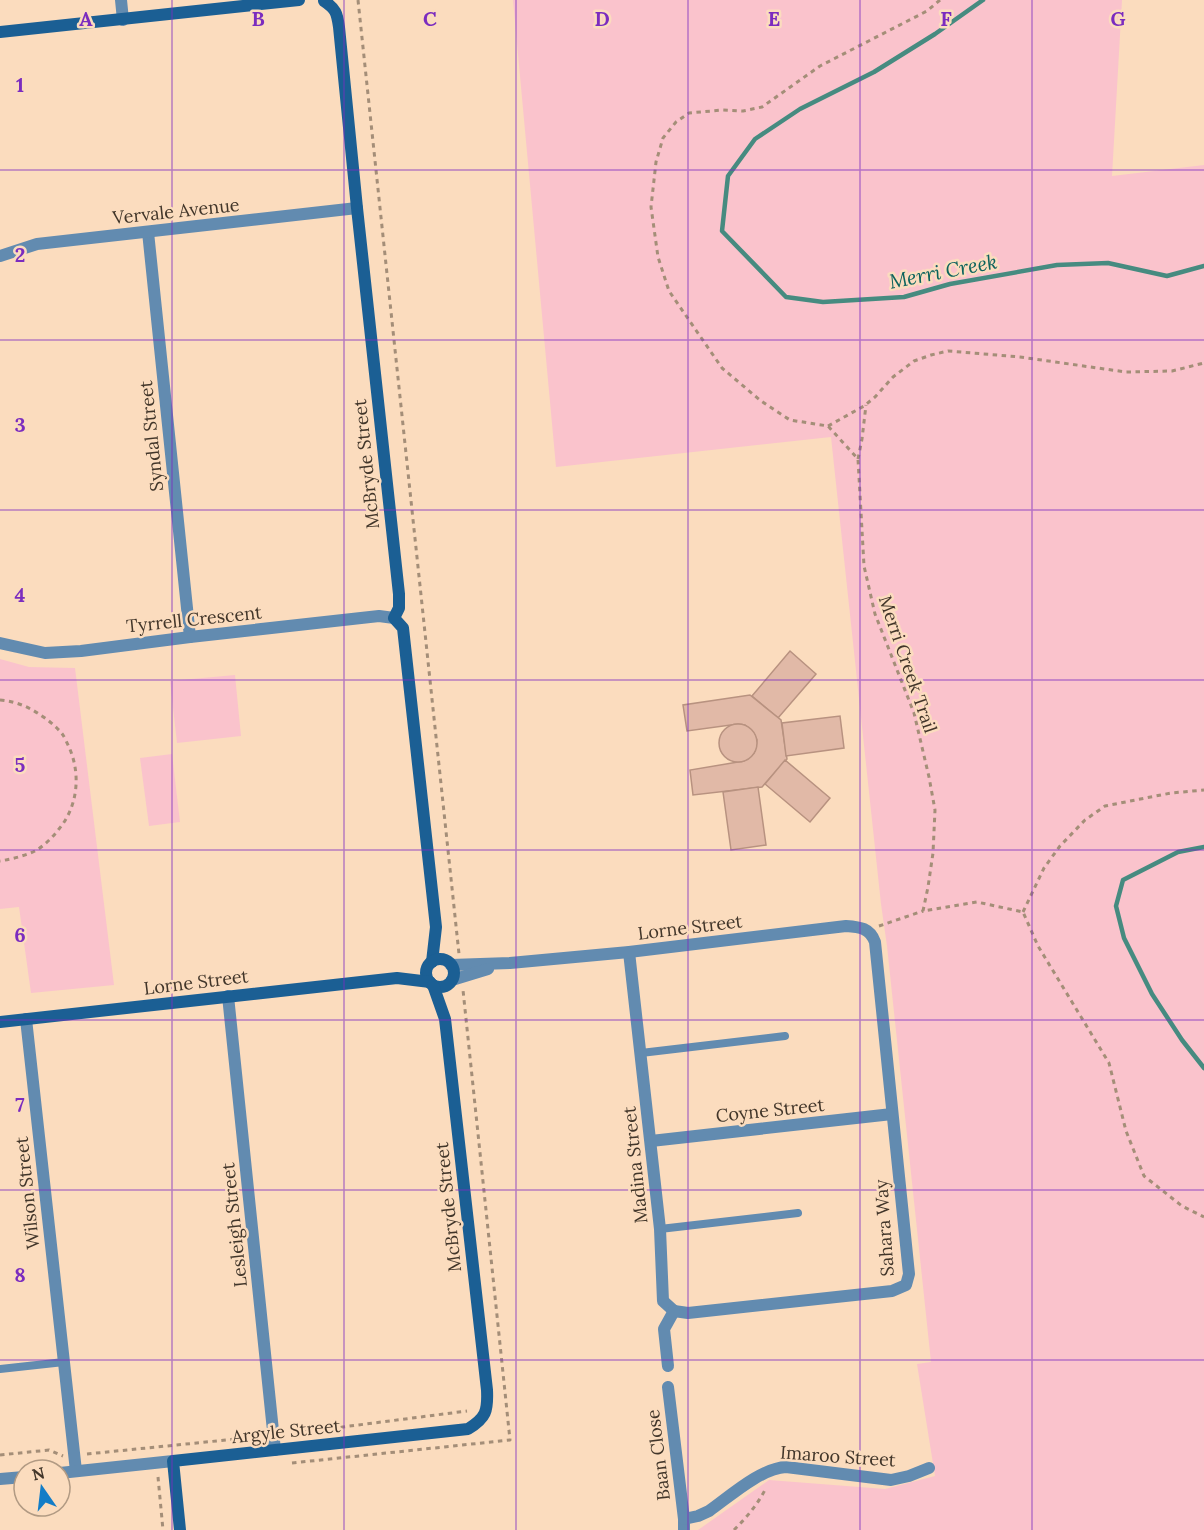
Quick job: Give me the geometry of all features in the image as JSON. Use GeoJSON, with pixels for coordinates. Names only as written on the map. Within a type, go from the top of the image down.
{"type":"FeatureCollection","features":[{"type":"Feature","properties":{"kind":"street"},"geometry":{"type":"LineString","coordinates":[[121,0],[123,20]]}},
{"type":"Feature","properties":{"kind":"street"},"geometry":{"type":"LineString","coordinates":[[0,32],[299,0]]}},
{"type":"Feature","properties":{"kind":"street","name":"McBryde Street"},"geometry":{"type":"LineString","coordinates":[[322,0],[334,8],[337,15],[399,594],[399,608],[394,618],[403,628],[435,927],[430,964]]}},
{"type":"Feature","properties":{"kind":"street","name":"Vervale Avenue"},"geometry":{"type":"LineString","coordinates":[[0,256],[37,244],[357,208]]}},
{"type":"Feature","properties":{"kind":"street","name":"Syndal Street"},"geometry":{"type":"LineString","coordinates":[[148,232],[190,637]]}},
{"type":"Feature","properties":{"kind":"street","name":"Tyrrell Crescent"},"geometry":{"type":"LineString","coordinates":[[0,643],[45,653],[81,651],[379,616],[394,618]]}},
{"type":"Feature","properties":{"kind":"street","name":"Lorne Street"},"geometry":{"type":"LineString","coordinates":[[454,972],[510,963],[629,952],[846,926],[867,930],[872,935]]}},
{"type":"Feature","properties":{"kind":"street","name":"McBryde Street"},"geometry":{"type":"LineString","coordinates":[[435,927],[454,972],[445,1019]]}},
{"type":"Feature","properties":{"kind":"street","name":"Sahara Way"},"geometry":{"type":"LineString","coordinates":[[674,1311],[688,1314],[892,1292],[906,1285],[909,1274],[875,942],[872,935]]}},
{"type":"Feature","properties":{"kind":"street","name":"Madina Street"},"geometry":{"type":"LineString","coordinates":[[629,952],[660,1229],[663,1301],[674,1311]]}},
{"type":"Feature","properties":{"kind":"street"},"geometry":{"type":"LineString","coordinates":[[439,959],[454,972],[442,987],[432,983],[427,975],[430,964],[439,959]]}},
{"type":"Feature","properties":{"kind":"street","name":"Lorne Street"},"geometry":{"type":"LineString","coordinates":[[397,978],[430,964]]}},
{"type":"Feature","properties":{"kind":"street","name":"Lorne Street"},"geometry":{"type":"LineString","coordinates":[[0,1022],[397,978],[432,983]]}},
{"type":"Feature","properties":{"kind":"street","name":"McBryde Street"},"geometry":{"type":"LineString","coordinates":[[432,983],[445,1019],[487,1390]]}},
{"type":"Feature","properties":{"kind":"street","name":"Lesleigh Street"},"geometry":{"type":"LineString","coordinates":[[228,996],[275,1450]]}},
{"type":"Feature","properties":{"kind":"street","name":"Wilson Street"},"geometry":{"type":"LineString","coordinates":[[26,1019],[76,1471]]}},
{"type":"Feature","properties":{"kind":"street","name":"Coyne Street"},"geometry":{"type":"LineString","coordinates":[[651,1141],[892,1114]]}},
{"type":"Feature","properties":{"kind":"street"},"geometry":{"type":"LineString","coordinates":[[668,1366],[664,1329],[674,1311]]}},
{"type":"Feature","properties":{"kind":"street","name":"Baan Close"},"geometry":{"type":"LineString","coordinates":[[668,1387],[684,1525]]}},
{"type":"Feature","properties":{"kind":"street","name":"Argyle Street"},"geometry":{"type":"LineString","coordinates":[[72,1472],[468,1430],[480,1423],[484,1416],[488,1404],[487,1390]]}},
{"type":"Feature","properties":{"kind":"street"},"geometry":{"type":"LineString","coordinates":[[173,1461],[180,1530]]}},
{"type":"Feature","properties":{"kind":"street","name":"Imaroo Street"},"geometry":{"type":"LineString","coordinates":[[684,1525],[765,1472],[779,1467],[891,1480],[930,1468]]}},
{"type":"Feature","properties":{"kind":"lane"},"geometry":{"type":"LineString","coordinates":[[641,1053],[785,1036]]}},
{"type":"Feature","properties":{"kind":"lane"},"geometry":{"type":"LineString","coordinates":[[660,1229],[798,1213]]}},
{"type":"Feature","properties":{"kind":"lane"},"geometry":{"type":"LineString","coordinates":[[0,1369],[64,1362]]}},
{"type":"Feature","properties":{"kind":"path"},"geometry":{"type":"LineString","coordinates":[[291,1463],[510,1440],[454,972],[358,0]]}},
{"type":"Feature","properties":{"kind":"path"},"geometry":{"type":"LineString","coordinates":[[858,459],[828,426],[790,420],[722,368],[669,291],[658,257],[651,207],[656,162],[663,138],[676,122],[689,113],[743,111],[762,107],[820,66],[927,11],[940,0]]}},
{"type":"Feature","properties":{"kind":"path"},"geometry":{"type":"LineString","coordinates":[[828,426],[866,404],[914,360],[948,351],[1020,357],[1126,372],[1172,371],[1204,363]]}},
{"type":"Feature","properties":{"kind":"path","name":"Merri Creek Trail"},"geometry":{"type":"LineString","coordinates":[[866,404],[858,459],[864,566],[875,614],[914,713],[935,810],[933,853],[923,911]]}},
{"type":"Feature","properties":{"kind":"path"},"geometry":{"type":"LineString","coordinates":[[0,700],[28,707],[45,718],[63,735],[77,776],[74,801],[65,821],[52,837],[36,850],[0,861]]}},
{"type":"Feature","properties":{"kind":"path"},"geometry":{"type":"LineString","coordinates":[[1204,790],[1171,793],[1105,806],[1085,820],[1060,846],[1044,868],[1023,912],[1038,946],[1109,1063],[1126,1131],[1144,1176],[1182,1206],[1204,1217]]}},
{"type":"Feature","properties":{"kind":"path"},"geometry":{"type":"LineString","coordinates":[[872,935],[879,927],[923,911],[977,902],[1023,912]]}},
{"type":"Feature","properties":{"kind":"path"},"geometry":{"type":"LineString","coordinates":[[274,1436],[467,1411]]}},
{"type":"Feature","properties":{"kind":"path"},"geometry":{"type":"LineString","coordinates":[[0,1455],[49,1450],[63,1456],[237,1439]]}},
{"type":"Feature","properties":{"kind":"path"},"geometry":{"type":"LineString","coordinates":[[163,1530],[158,1477],[174,1475]]}},
{"type":"Feature","properties":{"kind":"path"},"geometry":{"type":"LineString","coordinates":[[734,1530],[760,1500],[768,1483]]}},
{"type":"Feature","properties":{"kind":"shaded area"},"geometry":{"type":"Polygon","coordinates":[[[513,0],[1122,0],[1112,176],[1204,165],[1204,1530],[698,1530],[769,1480],[885,1489],[935,1476],[917,1364],[931,1362],[831,437],[556,467],[513,0]]]}},
{"type":"Feature","properties":{"kind":"shaded area"},"geometry":{"type":"Polygon","coordinates":[[[0,659],[29,667],[75,668],[114,985],[31,993],[19,907],[0,909],[0,659]]]}},
{"type":"Feature","properties":{"kind":"shaded area"},"geometry":{"type":"Polygon","coordinates":[[[235,675],[241,736],[177,743],[170,681],[235,675]]]}},
{"type":"Feature","properties":{"kind":"shaded area"},"geometry":{"type":"Polygon","coordinates":[[[172,754],[180,822],[149,826],[140,758],[172,754]]]}},
{"type":"Feature","properties":{"kind":"building"},"geometry":{"type":"Polygon","coordinates":[[[790,651],[816,674],[778,718],[752,696],[790,651]]]}},
{"type":"Feature","properties":{"kind":"building"},"geometry":{"type":"Polygon","coordinates":[[[750,695],[781,720],[787,759],[762,787],[693,795],[690,770],[744,761],[754,753],[757,740],[750,729],[738,724],[687,731],[683,705],[750,695]]]}},
{"type":"Feature","properties":{"kind":"building"},"geometry":{"type":"Polygon","coordinates":[[[840,716],[844,748],[786,756],[782,723],[840,716]]]}},
{"type":"Feature","properties":{"kind":"building"},"geometry":{"type":"Polygon","coordinates":[[[738,724],[751,730],[757,743],[751,756],[738,762],[725,756],[719,743],[725,730],[738,724]]]}},
{"type":"Feature","properties":{"kind":"building"},"geometry":{"type":"Polygon","coordinates":[[[785,760],[830,798],[810,822],[765,784],[785,760]]]}},
{"type":"Feature","properties":{"kind":"building"},"geometry":{"type":"Polygon","coordinates":[[[758,787],[766,845],[731,850],[723,792],[758,787]]]}},
{"type":"Feature","properties":{"kind":"waterway","name":"Merri Creek"},"geometry":{"type":"LineString","coordinates":[[983,0],[935,34],[874,72],[800,109],[755,139],[728,176],[722,231],[786,297],[823,302],[904,297],[950,284],[1057,265],[1108,263],[1167,276],[1204,266]]}},
{"type":"Feature","properties":{"kind":"waterway","name":"Merri Creek"},"geometry":{"type":"LineString","coordinates":[[1204,847],[1178,852],[1123,880],[1116,906],[1124,938],[1152,994],[1182,1040],[1204,1068]]}}]}
